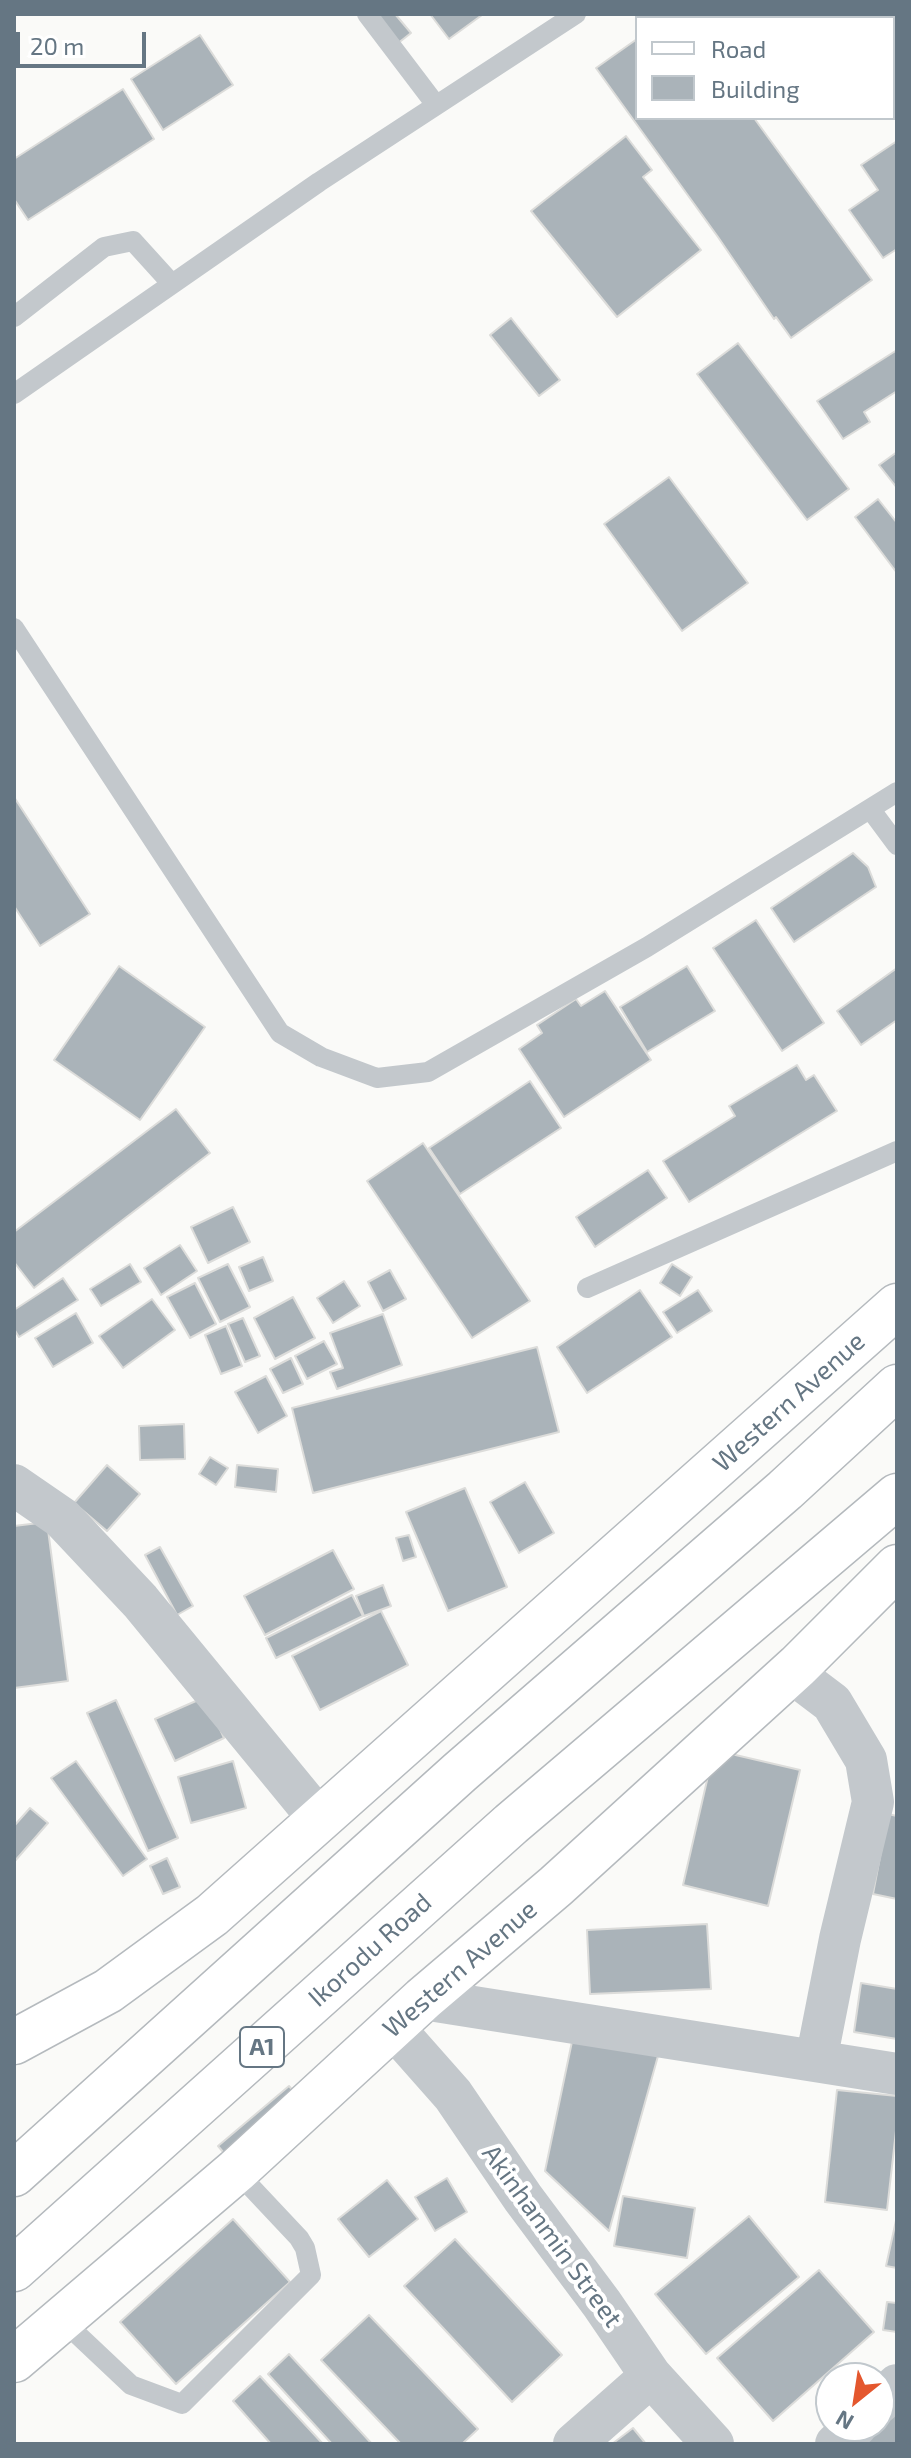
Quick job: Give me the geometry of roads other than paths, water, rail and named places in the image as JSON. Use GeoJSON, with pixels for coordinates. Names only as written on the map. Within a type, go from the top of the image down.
{"type":"FeatureCollection","features":[{"type":"Feature","properties":{"kind":"main road","name":"Western Avenue"},"geometry":{"type":"LineString","coordinates":[[14,2042],[119,1983],[212,1915],[897,1306]]}},
{"type":"Feature","properties":{"kind":"main road"},"geometry":{"type":"LineString","coordinates":[[14,2174],[460,1772],[785,1490],[897,1387]]}},
{"type":"Feature","properties":{"kind":"main road","name":"Ikorodu Road"},"geometry":{"type":"LineString","coordinates":[[14,2269],[511,1824],[897,1496]]}},
{"type":"Feature","properties":{"kind":"main road","name":"Western Avenue"},"geometry":{"type":"LineString","coordinates":[[14,2360],[236,2171],[408,2012],[556,1886],[791,1672],[897,1567]]}},
{"type":"Feature","properties":{"kind":"street"},"geometry":{"type":"LineString","coordinates":[[14,1485],[62,1518],[140,1601],[319,1819]]}},
{"type":"Feature","properties":{"kind":"street"},"geometry":{"type":"LineString","coordinates":[[791,1672],[832,1703],[866,1760],[873,1802],[840,1939],[816,2061]]}},
{"type":"Feature","properties":{"kind":"street"},"geometry":{"type":"LineString","coordinates":[[408,2012],[816,2061],[897,2074]]}},
{"type":"Feature","properties":{"kind":"street","name":"Akinhanmin Street"},"geometry":{"type":"LineString","coordinates":[[408,2012],[453,2095],[523,2198],[651,2376],[713,2444]]}},
{"type":"Feature","properties":{"kind":"street"},"geometry":{"type":"LineString","coordinates":[[574,2444],[651,2376]]}},
{"type":"Feature","properties":{"kind":"lane"},"geometry":{"type":"LineString","coordinates":[[367,14],[436,105]]}},
{"type":"Feature","properties":{"kind":"lane"},"geometry":{"type":"LineString","coordinates":[[14,394],[319,182],[576,14]]}},
{"type":"Feature","properties":{"kind":"lane"},"geometry":{"type":"LineString","coordinates":[[14,317],[104,247],[133,241],[172,284]]}},
{"type":"Feature","properties":{"kind":"lane"},"geometry":{"type":"LineString","coordinates":[[14,628],[280,1033],[321,1057],[377,1078],[428,1072],[647,947],[897,792]]}},
{"type":"Feature","properties":{"kind":"lane"},"geometry":{"type":"LineString","coordinates":[[871,810],[897,845]]}},
{"type":"Feature","properties":{"kind":"lane"},"geometry":{"type":"LineString","coordinates":[[587,1288],[897,1151]]}},
{"type":"Feature","properties":{"kind":"lane"},"geometry":{"type":"LineString","coordinates":[[61,2319],[131,2385],[182,2404],[311,2275],[305,2248],[299,2238],[236,2171]]}}]}
